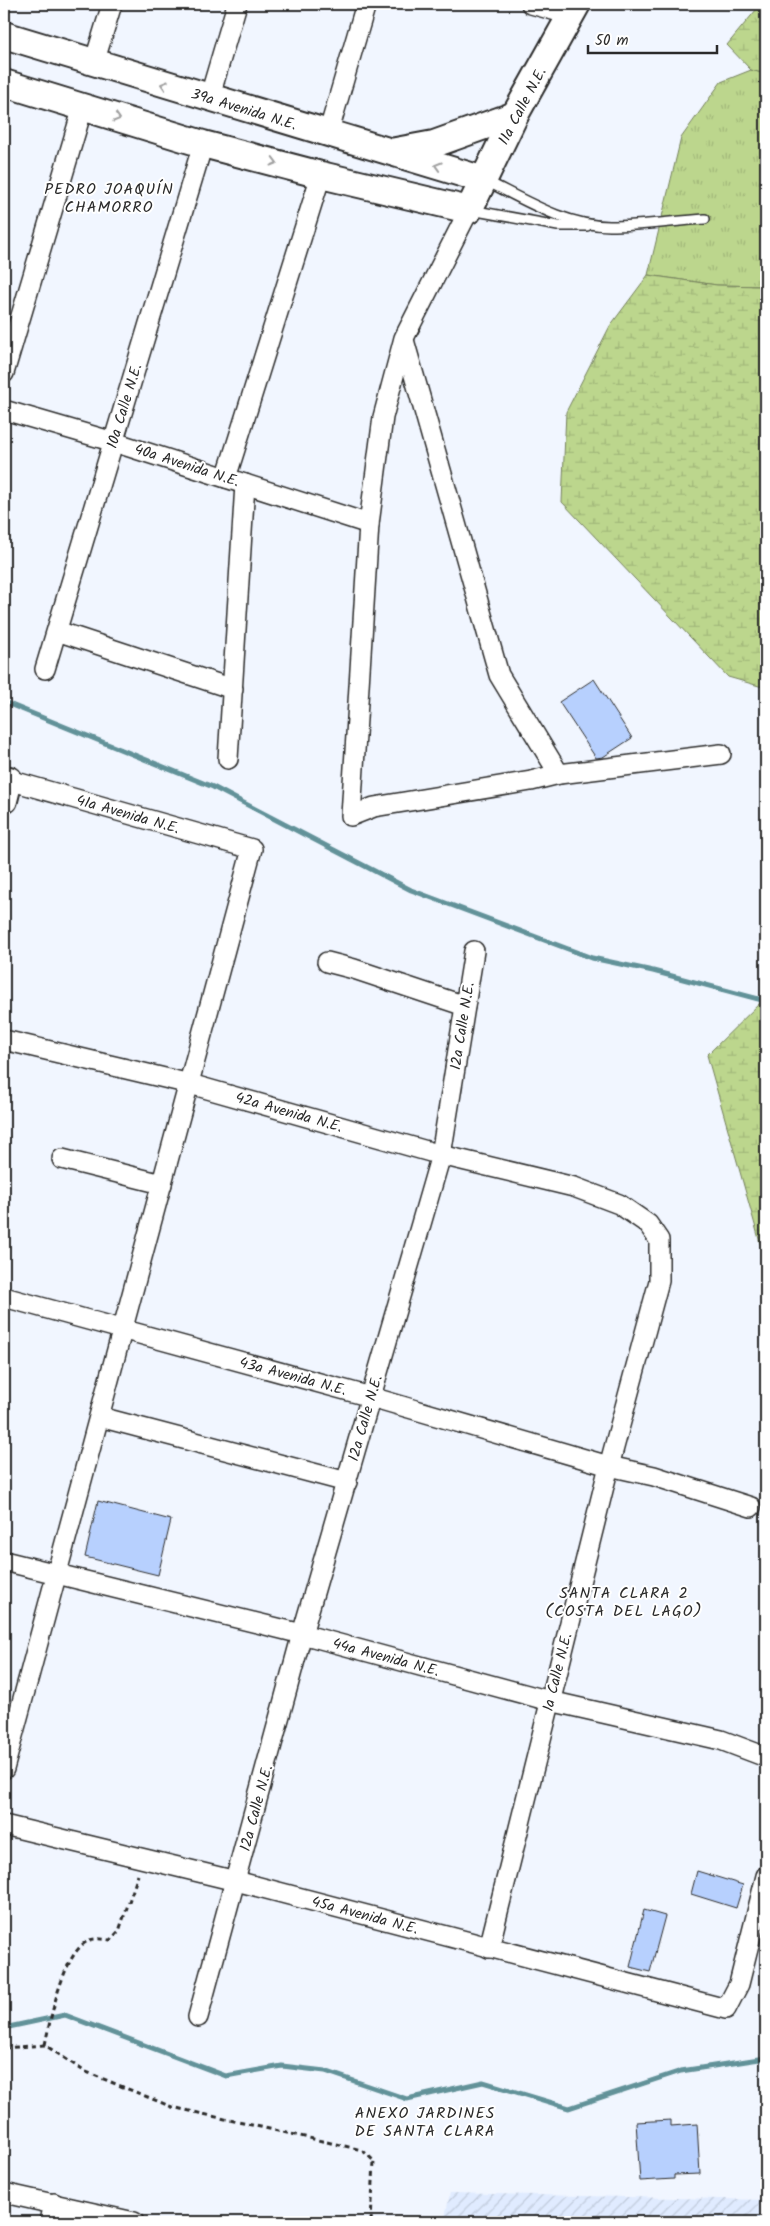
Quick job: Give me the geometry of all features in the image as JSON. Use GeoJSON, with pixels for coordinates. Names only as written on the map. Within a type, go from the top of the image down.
{"type":"FeatureCollection","features":[{"type":"Feature","properties":{"kind":"street"},"geometry":{"type":"LineString","coordinates":[[94,63],[112,4]]}},
{"type":"Feature","properties":{"kind":"street"},"geometry":{"type":"LineString","coordinates":[[209,99],[236,4]]}},
{"type":"Feature","properties":{"kind":"street"},"geometry":{"type":"LineString","coordinates":[[328,134],[366,4]]}},
{"type":"Feature","properties":{"kind":"street"},"geometry":{"type":"LineString","coordinates":[[531,4],[574,10]]}},
{"type":"Feature","properties":{"kind":"street","name":"11a Calle N.E."},"geometry":{"type":"LineString","coordinates":[[469,210],[515,115],[574,10]]}},
{"type":"Feature","properties":{"kind":"street","name":"39a Avenida N.E."},"geometry":{"type":"LineString","coordinates":[[4,35],[209,99],[484,180]]}},
{"type":"Feature","properties":{"kind":"street"},"geometry":{"type":"LineString","coordinates":[[4,83],[203,144],[321,175],[469,210],[404,338],[383,417],[370,524],[351,816],[374,807],[531,781],[559,774],[720,754]]}},
{"type":"Feature","properties":{"kind":"street"},"geometry":{"type":"LineString","coordinates":[[4,102],[33,92]]}},
{"type":"Feature","properties":{"kind":"street"},"geometry":{"type":"LineString","coordinates":[[4,373],[83,107]]}},
{"type":"Feature","properties":{"kind":"street"},"geometry":{"type":"LineString","coordinates":[[390,152],[434,144],[515,115]]}},
{"type":"Feature","properties":{"kind":"street","name":"10a Calle N.E."},"geometry":{"type":"LineString","coordinates":[[45,669],[203,144]]}},
{"type":"Feature","properties":{"kind":"street"},"geometry":{"type":"LineString","coordinates":[[226,478],[321,175]]}},
{"type":"Feature","properties":{"kind":"street"},"geometry":{"type":"LineString","coordinates":[[404,338],[499,675],[559,774]]}},
{"type":"Feature","properties":{"kind":"street","name":"40a Avenida N.E."},"geometry":{"type":"LineString","coordinates":[[4,410],[114,442],[370,524]]}},
{"type":"Feature","properties":{"kind":"street"},"geometry":{"type":"LineString","coordinates":[[228,760],[245,484]]}},
{"type":"Feature","properties":{"kind":"street"},"geometry":{"type":"LineString","coordinates":[[56,631],[233,689]]}},
{"type":"Feature","properties":{"kind":"street","name":"41a Avenida N.E."},"geometry":{"type":"LineString","coordinates":[[5,786],[252,849],[190,1084]]}},
{"type":"Feature","properties":{"kind":"street","name":"12a Calle N.E."},"geometry":{"type":"LineString","coordinates":[[198,2017],[302,1634],[441,1155],[474,951]]}},
{"type":"Feature","properties":{"kind":"street"},"geometry":{"type":"LineString","coordinates":[[327,962],[465,1006]]}},
{"type":"Feature","properties":{"kind":"street","name":"42a Avenida N.E."},"geometry":{"type":"LineString","coordinates":[[4,1040],[190,1084],[441,1155],[574,1187],[619,1204],[648,1224],[659,1240],[659,1281]]}},
{"type":"Feature","properties":{"kind":"street"},"geometry":{"type":"LineString","coordinates":[[4,1769],[58,1576],[190,1084]]}},
{"type":"Feature","properties":{"kind":"street"},"geometry":{"type":"LineString","coordinates":[[62,1159],[162,1184]]}},
{"type":"Feature","properties":{"kind":"street","name":"1a Calle N.E."},"geometry":{"type":"LineString","coordinates":[[489,1948],[550,1701],[659,1281]]}},
{"type":"Feature","properties":{"kind":"street","name":"43a Avenida N.E."},"geometry":{"type":"LineString","coordinates":[[4,1297],[371,1397],[610,1466],[654,1476],[751,1507]]}},
{"type":"Feature","properties":{"kind":"street"},"geometry":{"type":"LineString","coordinates":[[100,1417],[347,1482]]}},
{"type":"Feature","properties":{"kind":"street","name":"44a Avenida N.E."},"geometry":{"type":"LineString","coordinates":[[4,1561],[58,1576],[302,1634],[550,1701],[720,1740],[766,1757]]}},
{"type":"Feature","properties":{"kind":"street","name":"45a Avenida N.E."},"geometry":{"type":"LineString","coordinates":[[4,1825],[236,1881],[726,2009],[739,1984],[766,1876]]}},
{"type":"Feature","properties":{"kind":"street"},"geometry":{"type":"LineString","coordinates":[[4,2193],[134,2222]]}},
{"type":"Feature","properties":{"kind":"street"},"geometry":{"type":"LineString","coordinates":[[50,2222],[54,2203]]}},
{"type":"Feature","properties":{"kind":"lane"},"geometry":{"type":"LineString","coordinates":[[484,180],[554,214],[609,226]]}},
{"type":"Feature","properties":{"kind":"lane"},"geometry":{"type":"LineString","coordinates":[[469,210],[558,226],[609,226],[705,219]]}},
{"type":"Feature","properties":{"kind":"path"},"geometry":{"type":"LineString","coordinates":[[45,2045],[54,2001],[76,1949],[91,1939],[110,1940],[119,1931],[143,1859]]}},
{"type":"Feature","properties":{"kind":"path"},"geometry":{"type":"LineString","coordinates":[[4,2048],[45,2045],[84,2071],[172,2107],[362,2150],[374,2161],[371,2222]]}},
{"type":"Feature","properties":{"kind":"shaded area"},"geometry":{"type":"Polygon","coordinates":[[[450,2193],[766,2200],[766,2222],[444,2222],[450,2193]]]}},
{"type":"Feature","properties":{"kind":"green space"},"geometry":{"type":"Polygon","coordinates":[[[761,4],[766,4],[766,74],[751,70],[727,45],[761,4]]]}},
{"type":"Feature","properties":{"kind":"green space"},"geometry":{"type":"Polygon","coordinates":[[[751,70],[766,74],[766,286],[717,285],[648,275],[681,138],[721,82],[751,70]]]}},
{"type":"Feature","properties":{"kind":"green space"},"geometry":{"type":"Polygon","coordinates":[[[648,275],[717,285],[766,286],[766,688],[728,677],[562,502],[566,412],[610,326],[648,275]]]}},
{"type":"Feature","properties":{"kind":"green space"},"geometry":{"type":"Polygon","coordinates":[[[766,997],[766,1264],[707,1055],[766,997]]]}},
{"type":"Feature","properties":{"kind":"building"},"geometry":{"type":"Polygon","coordinates":[[[594,679],[632,738],[603,757],[596,758],[559,702],[594,679]]]}},
{"type":"Feature","properties":{"kind":"building"},"geometry":{"type":"Polygon","coordinates":[[[98,1501],[171,1520],[158,1575],[85,1557],[98,1501]]]}},
{"type":"Feature","properties":{"kind":"building"},"geometry":{"type":"Polygon","coordinates":[[[697,1871],[743,1885],[736,1908],[691,1894],[697,1871]]]}},
{"type":"Feature","properties":{"kind":"building"},"geometry":{"type":"Polygon","coordinates":[[[644,1910],[665,1916],[650,1972],[630,1967],[644,1910]]]}},
{"type":"Feature","properties":{"kind":"building"},"geometry":{"type":"Polygon","coordinates":[[[671,2120],[671,2126],[697,2124],[700,2174],[674,2175],[674,2179],[640,2181],[636,2122],[671,2120]]]}},
{"type":"Feature","properties":{"kind":"waterway"},"geometry":{"type":"LineString","coordinates":[[4,702],[213,787],[411,890],[592,958],[653,971],[766,1001]]}},
{"type":"Feature","properties":{"kind":"waterway"},"geometry":{"type":"LineString","coordinates":[[4,2028],[65,2015],[226,2076],[282,2066],[325,2071],[407,2099],[483,2082],[569,2108],[681,2071],[766,2058]]}},
{"type":"Feature","properties":{"kind":"district","name":"PEDRO JOAQUÍN CHAMORRO"},"geometry":{"type":"Point","coordinates":[109,197]}},
{"type":"Feature","properties":{"kind":"district","name":"SANTA CLARA 2 (COSTA DEL LAGO)"},"geometry":{"type":"Point","coordinates":[624,1601]}},
{"type":"Feature","properties":{"kind":"district","name":"ANEXO JARDINES DE SANTA CLARA"},"geometry":{"type":"Point","coordinates":[425,2121]}}]}
